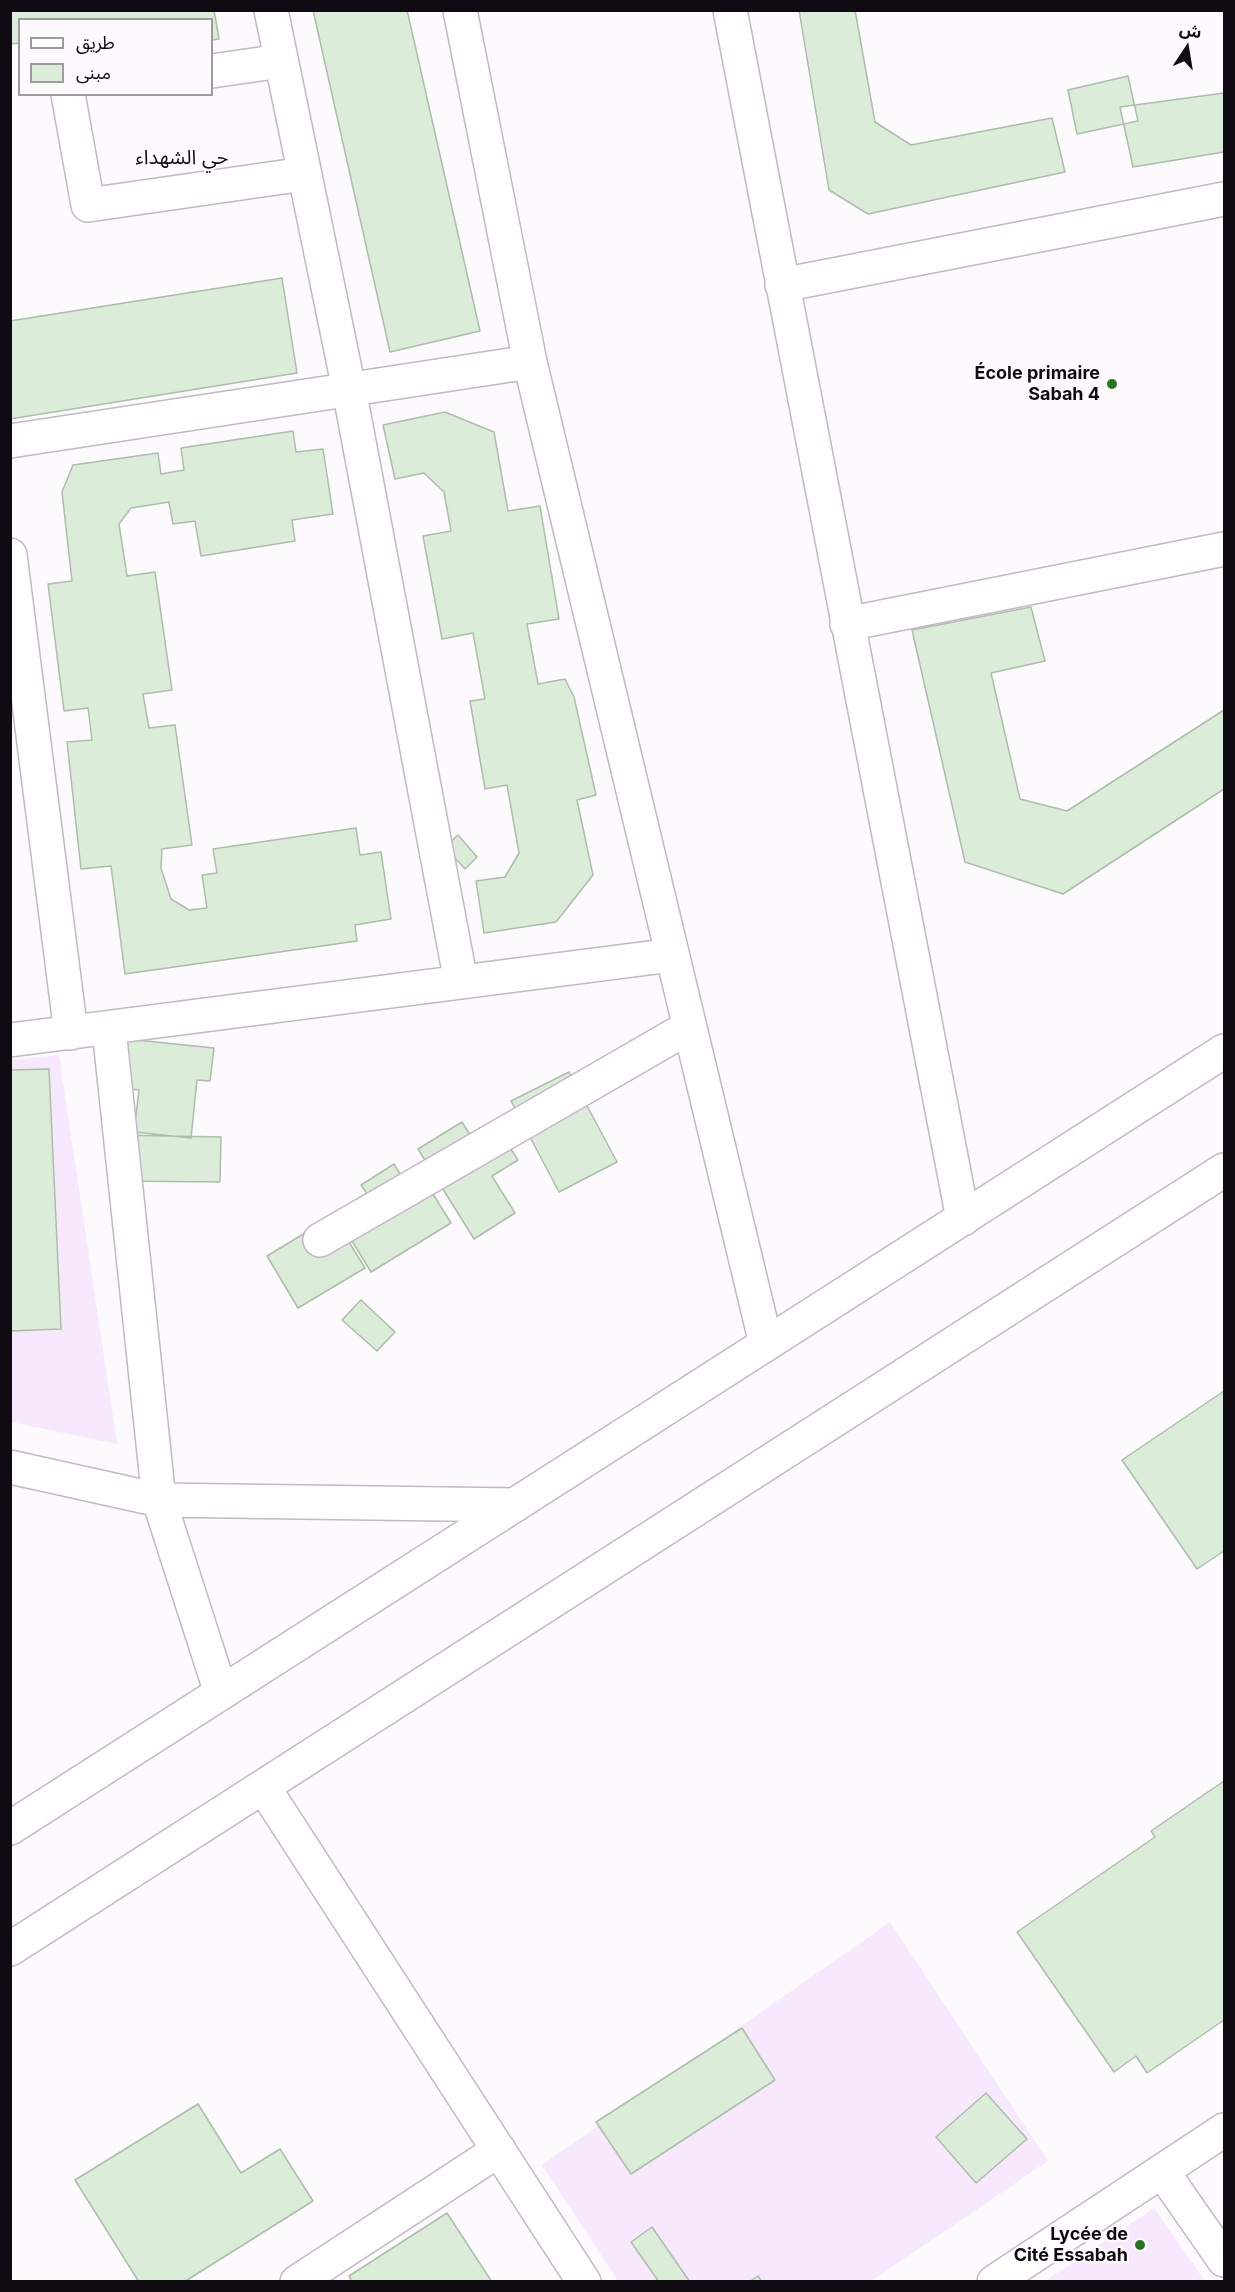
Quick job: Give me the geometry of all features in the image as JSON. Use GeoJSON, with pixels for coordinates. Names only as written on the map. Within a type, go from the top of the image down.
{"type":"FeatureCollection","features":[{"type":"Feature","properties":{"kind":"street"},"geometry":{"type":"LineString","coordinates":[[271,10],[349,389],[461,982]]}},
{"type":"Feature","properties":{"kind":"street"},"geometry":{"type":"LineString","coordinates":[[460,10],[530,362],[766,1344]]}},
{"type":"Feature","properties":{"kind":"street"},"geometry":{"type":"LineString","coordinates":[[730,10],[963,1219]]}},
{"type":"Feature","properties":{"kind":"street"},"geometry":{"type":"LineString","coordinates":[[213,71],[281,61]]}},
{"type":"Feature","properties":{"kind":"street"},"geometry":{"type":"LineString","coordinates":[[68,96],[88,205],[304,174]]}},
{"type":"Feature","properties":{"kind":"street"},"geometry":{"type":"LineString","coordinates":[[782,285],[1224,199]]}},
{"type":"Feature","properties":{"kind":"street"},"geometry":{"type":"LineString","coordinates":[[10,441],[530,362]]}},
{"type":"Feature","properties":{"kind":"street"},"geometry":{"type":"LineString","coordinates":[[847,624],[1224,549]]}},
{"type":"Feature","properties":{"kind":"street"},"geometry":{"type":"LineString","coordinates":[[10,555],[71,1033]]}},
{"type":"Feature","properties":{"kind":"street"},"geometry":{"type":"LineString","coordinates":[[10,1040],[672,955]]}},
{"type":"Feature","properties":{"kind":"street"},"geometry":{"type":"LineString","coordinates":[[320,1240],[689,1027]]}},
{"type":"Feature","properties":{"kind":"street"},"geometry":{"type":"LineString","coordinates":[[109,1029],[159,1500],[221,1693]]}},
{"type":"Feature","properties":{"kind":"street"},"geometry":{"type":"LineString","coordinates":[[10,1828],[1224,1051]]}},
{"type":"Feature","properties":{"kind":"street"},"geometry":{"type":"LineString","coordinates":[[10,1949],[1224,1170]]}},
{"type":"Feature","properties":{"kind":"street"},"geometry":{"type":"LineString","coordinates":[[10,1467],[159,1500],[515,1505]]}},
{"type":"Feature","properties":{"kind":"street"},"geometry":{"type":"LineString","coordinates":[[264,1788],[584,2282]]}},
{"type":"Feature","properties":{"kind":"street"},"geometry":{"type":"LineString","coordinates":[[994,2282],[1224,2130]]}},
{"type":"Feature","properties":{"kind":"street"},"geometry":{"type":"LineString","coordinates":[[297,2282],[499,2150]]}},
{"type":"Feature","properties":{"kind":"street"},"geometry":{"type":"LineString","coordinates":[[1162,2171],[1224,2260]]}},
{"type":"Feature","properties":{"kind":"shaded area"},"geometry":{"type":"Polygon","coordinates":[[[59,1055],[117,1444],[11,1422],[10,1060],[59,1055]]]}},
{"type":"Feature","properties":{"kind":"shaded area"},"geometry":{"type":"Polygon","coordinates":[[[890,1922],[1048,2161],[870,2282],[618,2281],[542,2165],[890,1922]]]}},
{"type":"Feature","properties":{"kind":"shaded area","name":"Lycée de Cité Essabah"},"geometry":{"type":"Polygon","coordinates":[[[1154,2208],[1205,2281],[1045,2281],[1154,2208]]]}},
{"type":"Feature","properties":{"kind":"building"},"geometry":{"type":"Polygon","coordinates":[[[10,10],[214,10],[219,39],[213,40],[213,18],[18,18],[18,43],[10,44],[10,10]]]}},
{"type":"Feature","properties":{"kind":"building"},"geometry":{"type":"Polygon","coordinates":[[[313,10],[407,10],[480,331],[390,352],[313,10]]]}},
{"type":"Feature","properties":{"kind":"building"},"geometry":{"type":"Polygon","coordinates":[[[799,10],[855,10],[875,122],[911,145],[1052,118],[1065,172],[868,214],[829,190],[799,10]]]}},
{"type":"Feature","properties":{"kind":"building"},"geometry":{"type":"Polygon","coordinates":[[[1128,76],[1138,121],[1077,134],[1068,90],[1128,76]]]}},
{"type":"Feature","properties":{"kind":"building"},"geometry":{"type":"Polygon","coordinates":[[[1224,93],[1224,152],[1133,167],[1120,107],[1224,93]]]}},
{"type":"Feature","properties":{"kind":"building"},"geometry":{"type":"Polygon","coordinates":[[[282,278],[297,373],[10,419],[10,321],[282,278]]]}},
{"type":"Feature","properties":{"kind":"building"},"geometry":{"type":"Polygon","coordinates":[[[445,412],[494,432],[508,511],[540,506],[559,619],[527,624],[538,684],[565,679],[574,697],[596,795],[577,800],[593,875],[556,922],[484,933],[476,881],[505,877],[519,853],[507,785],[485,789],[470,701],[485,699],[473,633],[442,639],[423,536],[451,531],[444,492],[424,473],[395,479],[383,425],[445,412]]]}},
{"type":"Feature","properties":{"kind":"building"},"geometry":{"type":"Polygon","coordinates":[[[293,431],[296,452],[323,449],[333,514],[292,520],[295,541],[201,556],[195,521],[173,524],[169,502],[131,508],[119,524],[127,576],[155,572],[172,690],[143,694],[149,728],[175,725],[192,845],[162,849],[161,868],[171,899],[189,910],[207,908],[202,875],[217,873],[213,849],[356,828],[360,855],[381,852],[391,919],[355,925],[357,941],[125,974],[111,866],[81,869],[67,742],[92,740],[88,708],[64,711],[48,584],[72,581],[62,492],[73,465],[158,453],[161,474],[184,470],[181,448],[293,431]]]}},
{"type":"Feature","properties":{"kind":"building"},"geometry":{"type":"Polygon","coordinates":[[[1031,607],[1045,661],[991,673],[1020,799],[1067,811],[1224,710],[1224,789],[1063,894],[965,862],[912,630],[1031,607]]]}},
{"type":"Feature","properties":{"kind":"building"},"geometry":{"type":"Polygon","coordinates":[[[458,835],[477,857],[465,869],[445,847],[458,835]]]}},
{"type":"Feature","properties":{"kind":"building"},"geometry":{"type":"Polygon","coordinates":[[[107,1037],[214,1048],[210,1081],[197,1080],[191,1138],[134,1132],[139,1090],[102,1086],[107,1037]]]}},
{"type":"Feature","properties":{"kind":"building"},"geometry":{"type":"Polygon","coordinates":[[[49,1069],[61,1329],[10,1331],[10,1070],[49,1069]]]}},
{"type":"Feature","properties":{"kind":"building"},"geometry":{"type":"Polygon","coordinates":[[[569,1072],[617,1162],[559,1192],[511,1101],[569,1072]]]}},
{"type":"Feature","properties":{"kind":"building"},"geometry":{"type":"Polygon","coordinates":[[[462,1122],[482,1154],[505,1140],[518,1160],[492,1176],[515,1213],[474,1239],[418,1149],[462,1122]]]}},
{"type":"Feature","properties":{"kind":"building"},"geometry":{"type":"Polygon","coordinates":[[[117,1135],[221,1137],[220,1182],[115,1181],[117,1135]]]}},
{"type":"Feature","properties":{"kind":"building"},"geometry":{"type":"Polygon","coordinates":[[[394,1164],[405,1182],[420,1173],[451,1223],[371,1272],[338,1218],[370,1198],[361,1185],[394,1164]]]}},
{"type":"Feature","properties":{"kind":"building"},"geometry":{"type":"Polygon","coordinates":[[[333,1216],[365,1268],[298,1308],[267,1256],[333,1216]]]}},
{"type":"Feature","properties":{"kind":"building"},"geometry":{"type":"Polygon","coordinates":[[[361,1300],[395,1332],[377,1351],[342,1320],[361,1300]]]}},
{"type":"Feature","properties":{"kind":"building"},"geometry":{"type":"Polygon","coordinates":[[[1224,1391],[1224,1551],[1197,1569],[1122,1460],[1224,1391]]]}},
{"type":"Feature","properties":{"kind":"building"},"geometry":{"type":"Polygon","coordinates":[[[1224,1781],[1224,2020],[1147,2073],[1136,2056],[1114,2072],[1017,1932],[1155,1837],[1151,1831],[1224,1781]]]}},
{"type":"Feature","properties":{"kind":"building"},"geometry":{"type":"Polygon","coordinates":[[[742,2028],[775,2080],[631,2174],[596,2122],[742,2028]]]}},
{"type":"Feature","properties":{"kind":"building"},"geometry":{"type":"Polygon","coordinates":[[[986,2093],[1027,2139],[976,2183],[936,2137],[986,2093]]]}},
{"type":"Feature","properties":{"kind":"building"},"geometry":{"type":"Polygon","coordinates":[[[198,2104],[241,2173],[280,2149],[313,2201],[184,2282],[139,2282],[75,2180],[198,2104]]]}},
{"type":"Feature","properties":{"kind":"building"},"geometry":{"type":"Polygon","coordinates":[[[447,2213],[492,2282],[352,2282],[349,2276],[447,2213]]]}},
{"type":"Feature","properties":{"kind":"building"},"geometry":{"type":"Polygon","coordinates":[[[652,2227],[690,2282],[659,2282],[631,2242],[652,2227]]]}},
{"type":"Feature","properties":{"kind":"building"},"geometry":{"type":"Polygon","coordinates":[[[758,2276],[762,2282],[749,2282],[758,2276]]]}},
{"type":"Feature","properties":{"kind":"place","name":"École primaire Sabah 4"},"geometry":{"type":"Point","coordinates":[1112,384]}},
{"type":"Feature","properties":{"kind":"place","name":"Lycée de Cité Essabah"},"geometry":{"type":"Point","coordinates":[1140,2245]}},
{"type":"Feature","properties":{"kind":"district","name":"حي الشهداء"},"geometry":{"type":"Point","coordinates":[182,158]}}]}
